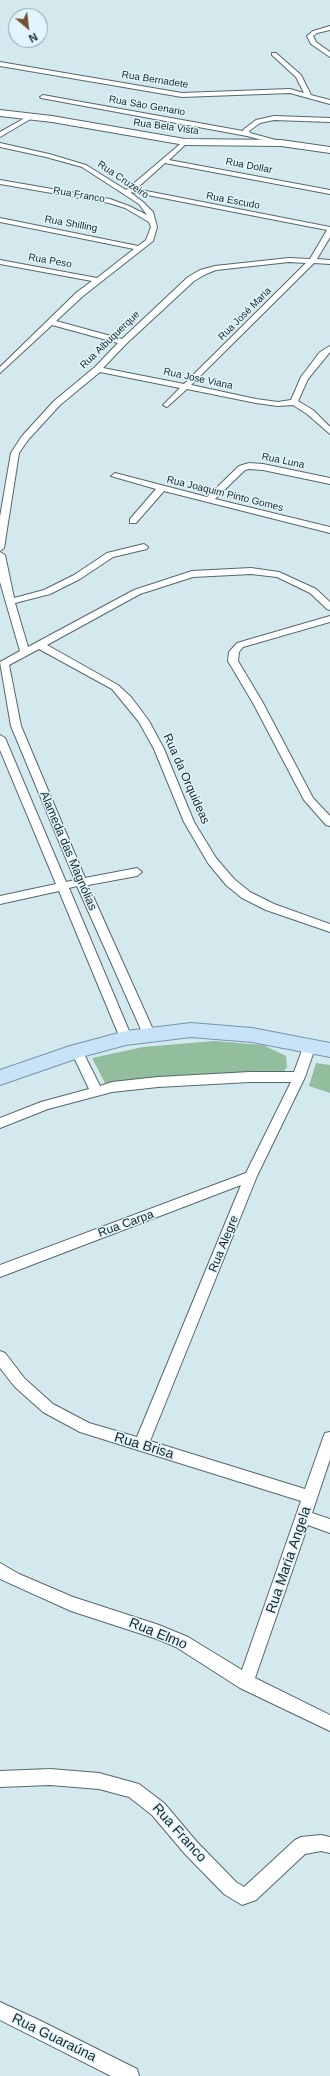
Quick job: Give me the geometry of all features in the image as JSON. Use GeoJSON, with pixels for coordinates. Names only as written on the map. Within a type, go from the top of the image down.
{"type":"FeatureCollection","features":[{"type":"Feature","properties":{"kind":"main road"},"geometry":{"type":"LineString","coordinates":[[0,1078],[77,1051],[126,1038],[191,1030],[252,1035],[330,1050]]}},
{"type":"Feature","properties":{"kind":"street"},"geometry":{"type":"LineString","coordinates":[[330,28],[311,34],[310,36],[313,43],[330,55]]}},
{"type":"Feature","properties":{"kind":"street"},"geometry":{"type":"LineString","coordinates":[[274,54],[299,76],[308,94]]}},
{"type":"Feature","properties":{"kind":"street","name":"Rua Bernadete"},"geometry":{"type":"LineString","coordinates":[[0,64],[182,95],[220,95],[280,90],[308,94],[330,102]]}},
{"type":"Feature","properties":{"kind":"street","name":"Rua Sāo Genario"},"geometry":{"type":"LineString","coordinates":[[43,97],[247,134],[281,143]]}},
{"type":"Feature","properties":{"kind":"street","name":"Rua Bela Vista"},"geometry":{"type":"LineString","coordinates":[[0,113],[32,116],[184,142],[281,143],[330,150]]}},
{"type":"Feature","properties":{"kind":"street"},"geometry":{"type":"LineString","coordinates":[[0,135],[32,116]]}},
{"type":"Feature","properties":{"kind":"street"},"geometry":{"type":"LineString","coordinates":[[247,134],[246,130],[253,124],[270,119],[288,117],[330,120]]}},
{"type":"Feature","properties":{"kind":"street"},"geometry":{"type":"LineString","coordinates":[[129,192],[165,161],[184,142]]}},
{"type":"Feature","properties":{"kind":"street","name":"Rua Cruzeiro"},"geometry":{"type":"LineString","coordinates":[[0,145],[47,155],[84,166],[129,192],[150,212],[154,222]]}},
{"type":"Feature","properties":{"kind":"street","name":"Rua Dollar"},"geometry":{"type":"LineString","coordinates":[[165,161],[330,192]]}},
{"type":"Feature","properties":{"kind":"street","name":"Rua Franco"},"geometry":{"type":"LineString","coordinates":[[0,182],[110,201],[137,212],[154,222]]}},
{"type":"Feature","properties":{"kind":"street","name":"Rua Escudo"},"geometry":{"type":"LineString","coordinates":[[129,192],[330,230]]}},
{"type":"Feature","properties":{"kind":"street","name":"Rua Shilling"},"geometry":{"type":"LineString","coordinates":[[0,220],[139,248]]}},
{"type":"Feature","properties":{"kind":"street"},"geometry":{"type":"LineString","coordinates":[[0,370],[97,280],[149,241],[152,236],[154,222]]}},
{"type":"Feature","properties":{"kind":"street","name":"Rua José Maria"},"geometry":{"type":"LineString","coordinates":[[167,405],[313,260],[330,230]]}},
{"type":"Feature","properties":{"kind":"street","name":"Rua Albuquerque"},"geometry":{"type":"LineString","coordinates":[[0,548],[11,472],[16,454],[25,438],[58,403],[98,369],[123,342],[191,279],[203,272],[215,268],[246,264],[288,260],[330,262]]}},
{"type":"Feature","properties":{"kind":"street","name":"Rua Peso"},"geometry":{"type":"LineString","coordinates":[[0,262],[97,280]]}},
{"type":"Feature","properties":{"kind":"street"},"geometry":{"type":"LineString","coordinates":[[51,322],[123,342]]}},
{"type":"Feature","properties":{"kind":"street"},"geometry":{"type":"LineString","coordinates":[[330,348],[323,354],[304,379],[294,402],[310,412],[330,432]]}},
{"type":"Feature","properties":{"kind":"street","name":"Rua Jose Viana"},"geometry":{"type":"LineString","coordinates":[[98,369],[270,403],[294,402]]}},
{"type":"Feature","properties":{"kind":"street","name":"Rua Luna"},"geometry":{"type":"LineString","coordinates":[[209,500],[242,468],[256,466],[330,481]]}},
{"type":"Feature","properties":{"kind":"street","name":"Rua Joaquim Pinto Gomes"},"geometry":{"type":"LineString","coordinates":[[115,476],[161,489],[330,530]]}},
{"type":"Feature","properties":{"kind":"street"},"geometry":{"type":"LineString","coordinates":[[133,521],[161,489]]}},
{"type":"Feature","properties":{"kind":"street"},"geometry":{"type":"LineString","coordinates":[[11,601],[48,592],[77,577],[110,556],[144,547]]}},
{"type":"Feature","properties":{"kind":"street"},"geometry":{"type":"LineString","coordinates":[[0,555],[4,580],[25,652]]}},
{"type":"Feature","properties":{"kind":"street","name":"Alameda das Magnólias"},"geometry":{"type":"LineString","coordinates":[[149,1034],[81,882],[16,726],[2,665],[25,652],[40,646],[138,592],[192,574],[251,571],[279,575],[313,591],[330,606]]}},
{"type":"Feature","properties":{"kind":"street"},"geometry":{"type":"LineString","coordinates":[[330,619],[240,645],[234,652],[233,661],[258,703],[309,800],[330,824]]}},
{"type":"Feature","properties":{"kind":"street","name":"Rua da Orquideas"},"geometry":{"type":"LineString","coordinates":[[40,646],[115,687],[127,699],[144,721],[159,749],[189,822],[212,860],[230,882],[246,895],[270,907],[330,928]]}},
{"type":"Feature","properties":{"kind":"street","name":"Alameda das Magnólias"},"geometry":{"type":"LineString","coordinates":[[0,738],[126,1038]]}},
{"type":"Feature","properties":{"kind":"street"},"geometry":{"type":"LineString","coordinates":[[29,807],[47,803]]}},
{"type":"Feature","properties":{"kind":"street"},"geometry":{"type":"LineString","coordinates":[[0,900],[61,886],[138,872]]}},
{"type":"Feature","properties":{"kind":"street","name":"Rua Alegre"},"geometry":{"type":"LineString","coordinates":[[141,1445],[251,1176],[300,1078],[310,1045]]}},
{"type":"Feature","properties":{"kind":"street"},"geometry":{"type":"LineString","coordinates":[[77,1051],[96,1092]]}},
{"type":"Feature","properties":{"kind":"street"},"geometry":{"type":"LineString","coordinates":[[0,1123],[45,1105],[112,1087],[158,1082],[250,1077],[300,1078]]}},
{"type":"Feature","properties":{"kind":"street","name":"Rua Carpa"},"geometry":{"type":"LineString","coordinates":[[0,1271],[251,1176]]}},
{"type":"Feature","properties":{"kind":"street","name":"Rua Brisa"},"geometry":{"type":"LineString","coordinates":[[0,1357],[20,1383],[48,1408],[85,1428],[311,1497]]}},
{"type":"Feature","properties":{"kind":"street","name":"Rua Maria Angela"},"geometry":{"type":"LineString","coordinates":[[246,1682],[311,1497],[330,1438]]}},
{"type":"Feature","properties":{"kind":"street"},"geometry":{"type":"LineString","coordinates":[[304,1517],[330,1526]]}},
{"type":"Feature","properties":{"kind":"street","name":"Rua Elmo"},"geometry":{"type":"LineString","coordinates":[[0,1570],[14,1579],[71,1604],[160,1632],[182,1642],[246,1682],[330,1723]]}},
{"type":"Feature","properties":{"kind":"street","name":"Rua Franco"},"geometry":{"type":"LineString","coordinates":[[0,1779],[50,1777],[99,1781],[133,1790],[158,1809],[191,1848],[230,1888],[242,1896],[250,1894],[301,1846],[321,1843],[330,1845]]}},
{"type":"Feature","properties":{"kind":"street","name":"Rua Guaraúna"},"geometry":{"type":"LineString","coordinates":[[0,2011],[35,2027],[130,2076]]}},
{"type":"Feature","properties":{"kind":"green space"},"geometry":{"type":"Polygon","coordinates":[[[214,1041],[263,1045],[286,1056],[287,1067],[282,1074],[105,1083],[92,1058],[143,1047],[214,1041]]]}},
{"type":"Feature","properties":{"kind":"green space"},"geometry":{"type":"Polygon","coordinates":[[[316,1063],[330,1065],[330,1093],[309,1086],[316,1063]]]}}]}
